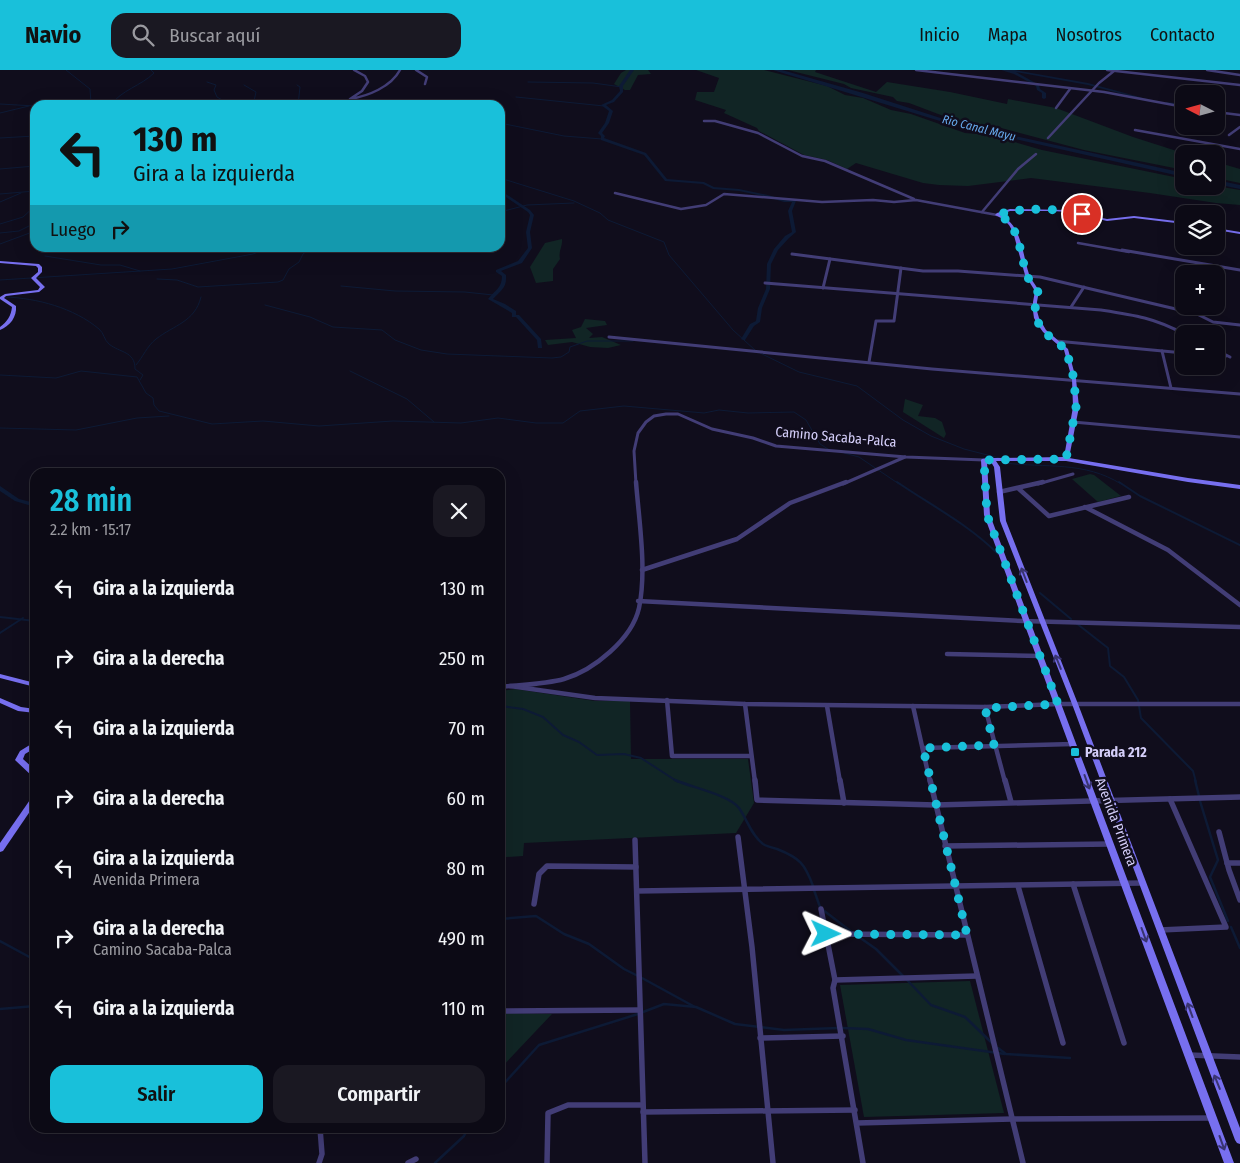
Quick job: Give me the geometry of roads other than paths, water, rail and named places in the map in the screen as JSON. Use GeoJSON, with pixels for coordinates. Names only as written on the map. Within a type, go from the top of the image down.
{"type":"FeatureCollection","features":[{"type":"Feature","properties":{"kind":"main road"},"geometry":{"type":"LineString","coordinates":[[997,215],[1010,210],[1067,210],[1107,220],[1134,217],[1175,222]]}},
{"type":"Feature","properties":{"kind":"main road"},"geometry":{"type":"LineString","coordinates":[[997,215],[1002,216],[1008,222],[1020,242],[1028,276],[1038,292],[1034,304],[1037,324],[1066,349],[1074,379],[1076,407],[1066,459]]}},
{"type":"Feature","properties":{"kind":"main road"},"geometry":{"type":"LineString","coordinates":[[1225,230],[1240,232]]}},
{"type":"Feature","properties":{"kind":"main road"},"geometry":{"type":"LineString","coordinates":[[0,262],[37,265],[40,268],[40,272],[33,278],[43,287],[39,291],[4,295],[1,298],[14,306],[14,311],[11,320],[0,328]]}},
{"type":"Feature","properties":{"kind":"main road","name":"Camino Sacaba-Palca"},"geometry":{"type":"LineString","coordinates":[[984,460],[1066,459],[1240,487]]}},
{"type":"Feature","properties":{"kind":"main road","name":"Avenida Primera"},"geometry":{"type":"LineString","coordinates":[[984,460],[987,515],[1028,620],[1072,744],[1229,1163]]}},
{"type":"Feature","properties":{"kind":"main road","name":"Avenida Primera"},"geometry":{"type":"LineString","coordinates":[[992,460],[997,467],[1003,520],[1075,704],[1240,1140]]}},
{"type":"Feature","properties":{"kind":"main road"},"geometry":{"type":"LineString","coordinates":[[0,676],[30,684]]}},
{"type":"Feature","properties":{"kind":"main road"},"geometry":{"type":"LineString","coordinates":[[0,700],[20,709],[30,710]]}},
{"type":"Feature","properties":{"kind":"main road"},"geometry":{"type":"LineString","coordinates":[[30,748],[22,754],[19,760],[30,770]]}},
{"type":"Feature","properties":{"kind":"main road"},"geometry":{"type":"LineString","coordinates":[[0,849],[30,806]]}},
{"type":"Feature","properties":{"kind":"street"},"geometry":{"type":"LineString","coordinates":[[354,70],[364,76],[368,82],[362,91],[350,99],[372,93],[381,88],[399,74],[400,70]]}},
{"type":"Feature","properties":{"kind":"street"},"geometry":{"type":"LineString","coordinates":[[416,70],[427,77],[425,84]]}},
{"type":"Feature","properties":{"kind":"street"},"geometry":{"type":"LineString","coordinates":[[916,70],[1092,91],[1175,105]]}},
{"type":"Feature","properties":{"kind":"street"},"geometry":{"type":"LineString","coordinates":[[1107,70],[1240,85]]}},
{"type":"Feature","properties":{"kind":"street"},"geometry":{"type":"LineString","coordinates":[[1048,138],[1092,91],[1115,70]]}},
{"type":"Feature","properties":{"kind":"street"},"geometry":{"type":"LineString","coordinates":[[1207,70],[1240,75]]}},
{"type":"Feature","properties":{"kind":"street"},"geometry":{"type":"LineString","coordinates":[[1227,83],[1234,74]]}},
{"type":"Feature","properties":{"kind":"street"},"geometry":{"type":"LineString","coordinates":[[1056,108],[1070,89]]}},
{"type":"Feature","properties":{"kind":"street"},"geometry":{"type":"LineString","coordinates":[[1225,113],[1240,115]]}},
{"type":"Feature","properties":{"kind":"street"},"geometry":{"type":"LineString","coordinates":[[704,121],[715,121],[758,133],[802,156],[825,162],[916,200],[997,215]]}},
{"type":"Feature","properties":{"kind":"street"},"geometry":{"type":"LineString","coordinates":[[1229,135],[1240,127]]}},
{"type":"Feature","properties":{"kind":"street"},"geometry":{"type":"LineString","coordinates":[[1135,130],[1240,149]]}},
{"type":"Feature","properties":{"kind":"street"},"geometry":{"type":"LineString","coordinates":[[982,212],[1018,169],[1036,154]]}},
{"type":"Feature","properties":{"kind":"street"},"geometry":{"type":"LineString","coordinates":[[615,193],[681,210],[706,205],[724,194],[822,202],[873,200],[894,202],[916,200]]}},
{"type":"Feature","properties":{"kind":"street"},"geometry":{"type":"LineString","coordinates":[[1078,243],[1240,270]]}},
{"type":"Feature","properties":{"kind":"street"},"geometry":{"type":"LineString","coordinates":[[792,254],[901,268],[1040,277],[1197,314],[1213,322],[1240,325]]}},
{"type":"Feature","properties":{"kind":"street"},"geometry":{"type":"LineString","coordinates":[[823,288],[830,259]]}},
{"type":"Feature","properties":{"kind":"street"},"geometry":{"type":"LineString","coordinates":[[869,362],[876,321],[894,321],[901,268]]}},
{"type":"Feature","properties":{"kind":"street"},"geometry":{"type":"LineString","coordinates":[[765,283],[1071,307],[1140,316],[1162,322],[1175,329]]}},
{"type":"Feature","properties":{"kind":"street"},"geometry":{"type":"LineString","coordinates":[[1071,307],[1084,287]]}},
{"type":"Feature","properties":{"kind":"street"},"geometry":{"type":"LineString","coordinates":[[609,337],[869,362],[1240,394]]}},
{"type":"Feature","properties":{"kind":"street"},"geometry":{"type":"LineString","coordinates":[[1055,341],[1175,352]]}},
{"type":"Feature","properties":{"kind":"street"},"geometry":{"type":"LineString","coordinates":[[1162,351],[1171,388]]}},
{"type":"Feature","properties":{"kind":"street","name":"Camino Sacaba-Palca"},"geometry":{"type":"LineString","coordinates":[[505,687],[564,680],[598,662],[617,646],[639,609],[638,601],[642,570],[634,451],[638,433],[646,422],[654,416],[678,414],[712,429],[753,438],[776,446],[984,460]]}},
{"type":"Feature","properties":{"kind":"street"},"geometry":{"type":"LineString","coordinates":[[1073,422],[1240,437]]}},
{"type":"Feature","properties":{"kind":"street"},"geometry":{"type":"LineString","coordinates":[[642,570],[737,539],[790,502],[846,483],[906,456]]}},
{"type":"Feature","properties":{"kind":"street"},"geometry":{"type":"LineString","coordinates":[[999,492],[1019,489],[1073,474]]}},
{"type":"Feature","properties":{"kind":"street"},"geometry":{"type":"LineString","coordinates":[[1019,489],[1049,516],[1129,497]]}},
{"type":"Feature","properties":{"kind":"street"},"geometry":{"type":"LineString","coordinates":[[1085,507],[1168,550],[1240,605]]}},
{"type":"Feature","properties":{"kind":"street"},"geometry":{"type":"LineString","coordinates":[[638,601],[1042,621],[1240,627]]}},
{"type":"Feature","properties":{"kind":"street"},"geometry":{"type":"LineString","coordinates":[[947,654],[1040,656]]}},
{"type":"Feature","properties":{"kind":"street"},"geometry":{"type":"LineString","coordinates":[[510,686],[595,698],[745,704],[985,708],[1058,704],[1240,704]]}},
{"type":"Feature","properties":{"kind":"street"},"geometry":{"type":"LineString","coordinates":[[667,700],[672,756],[751,756]]}},
{"type":"Feature","properties":{"kind":"street"},"geometry":{"type":"LineString","coordinates":[[745,704],[757,800],[936,805],[1240,797]]}},
{"type":"Feature","properties":{"kind":"street"},"geometry":{"type":"LineString","coordinates":[[827,706],[844,802]]}},
{"type":"Feature","properties":{"kind":"street"},"geometry":{"type":"LineString","coordinates":[[913,706],[1022,1163]]}},
{"type":"Feature","properties":{"kind":"street"},"geometry":{"type":"LineString","coordinates":[[985,708],[1011,802]]}},
{"type":"Feature","properties":{"kind":"street"},"geometry":{"type":"LineString","coordinates":[[923,748],[1072,744]]}},
{"type":"Feature","properties":{"kind":"street"},"geometry":{"type":"LineString","coordinates":[[1160,930],[1226,927],[1170,799]]}},
{"type":"Feature","properties":{"kind":"street"},"geometry":{"type":"LineString","coordinates":[[1219,832],[1227,863],[1240,900]]}},
{"type":"Feature","properties":{"kind":"street"},"geometry":{"type":"LineString","coordinates":[[738,836],[746,888],[773,1163]]}},
{"type":"Feature","properties":{"kind":"street"},"geometry":{"type":"LineString","coordinates":[[635,840],[645,1163]]}},
{"type":"Feature","properties":{"kind":"street"},"geometry":{"type":"LineString","coordinates":[[945,846],[1110,844]]}},
{"type":"Feature","properties":{"kind":"street"},"geometry":{"type":"LineString","coordinates":[[1227,863],[1240,863]]}},
{"type":"Feature","properties":{"kind":"street"},"geometry":{"type":"LineString","coordinates":[[534,904],[539,874],[547,866],[636,867]]}},
{"type":"Feature","properties":{"kind":"street"},"geometry":{"type":"LineString","coordinates":[[637,891],[1142,883]]}},
{"type":"Feature","properties":{"kind":"street"},"geometry":{"type":"LineString","coordinates":[[1073,884],[1124,1043]]}},
{"type":"Feature","properties":{"kind":"street"},"geometry":{"type":"LineString","coordinates":[[1018,886],[1063,1043]]}},
{"type":"Feature","properties":{"kind":"street"},"geometry":{"type":"LineString","coordinates":[[821,909],[835,980],[833,988],[843,1036],[863,1163]]}},
{"type":"Feature","properties":{"kind":"street"},"geometry":{"type":"LineString","coordinates":[[826,934],[967,935]]}},
{"type":"Feature","properties":{"kind":"street"},"geometry":{"type":"LineString","coordinates":[[835,980],[977,976]]}},
{"type":"Feature","properties":{"kind":"street"},"geometry":{"type":"LineString","coordinates":[[505,1010],[640,1010]]}},
{"type":"Feature","properties":{"kind":"street"},"geometry":{"type":"LineString","coordinates":[[760,1038],[843,1036]]}},
{"type":"Feature","properties":{"kind":"street"},"geometry":{"type":"LineString","coordinates":[[1189,1055],[1240,1057]]}},
{"type":"Feature","properties":{"kind":"street"},"geometry":{"type":"LineString","coordinates":[[547,1163],[548,1113],[568,1105],[768,1112],[855,1110]]}},
{"type":"Feature","properties":{"kind":"street"},"geometry":{"type":"LineString","coordinates":[[857,1123],[1012,1119],[1212,1118]]}},
{"type":"Feature","properties":{"kind":"street"},"geometry":{"type":"LineString","coordinates":[[319,1163],[322,1154],[320,1133]]}},
{"type":"Feature","properties":{"kind":"street"},"geometry":{"type":"LineString","coordinates":[[408,1163],[416,1159]]}},
{"type":"Feature","properties":{"kind":"waterway"},"geometry":{"type":"LineString","coordinates":[[66,70],[90,89],[91,100]]}},
{"type":"Feature","properties":{"kind":"waterway"},"geometry":{"type":"LineString","coordinates":[[115,100],[154,73],[151,70]]}},
{"type":"Feature","properties":{"kind":"waterway"},"geometry":{"type":"LineString","coordinates":[[632,70],[621,86],[622,91],[613,101],[603,105],[611,111],[607,123],[600,133],[603,136],[602,139],[645,154],[666,180],[704,183],[713,188],[739,190],[784,201],[798,200]]}},
{"type":"Feature","properties":{"kind":"waterway","name":"Rio Canal Mayu"},"geometry":{"type":"LineString","coordinates":[[776,70],[861,94],[955,124],[1175,173]]}},
{"type":"Feature","properties":{"kind":"waterway"},"geometry":{"type":"LineString","coordinates":[[1003,70],[1015,73],[1038,86],[1038,89],[1044,93],[1044,98]]}},
{"type":"Feature","properties":{"kind":"waterway"},"geometry":{"type":"LineString","coordinates":[[1009,70],[1088,84],[1145,99]]}},
{"type":"Feature","properties":{"kind":"waterway"},"geometry":{"type":"LineString","coordinates":[[207,82],[216,85],[214,90],[217,97],[222,100]]}},
{"type":"Feature","properties":{"kind":"waterway"},"geometry":{"type":"LineString","coordinates":[[528,82],[593,83],[622,87]]}},
{"type":"Feature","properties":{"kind":"waterway"},"geometry":{"type":"LineString","coordinates":[[244,85],[256,92],[254,100]]}},
{"type":"Feature","properties":{"kind":"waterway"},"geometry":{"type":"LineString","coordinates":[[297,85],[300,87],[299,100]]}},
{"type":"Feature","properties":{"kind":"waterway"},"geometry":{"type":"LineString","coordinates":[[516,97],[604,106]]}},
{"type":"Feature","properties":{"kind":"waterway"},"geometry":{"type":"LineString","coordinates":[[1167,103],[1175,104]]}},
{"type":"Feature","properties":{"kind":"waterway"},"geometry":{"type":"LineString","coordinates":[[0,104],[30,106]]}},
{"type":"Feature","properties":{"kind":"waterway"},"geometry":{"type":"LineString","coordinates":[[0,113],[29,106]]}},
{"type":"Feature","properties":{"kind":"waterway"},"geometry":{"type":"LineString","coordinates":[[505,124],[564,136],[602,139]]}},
{"type":"Feature","properties":{"kind":"waterway"},"geometry":{"type":"LineString","coordinates":[[0,138],[30,136]]}},
{"type":"Feature","properties":{"kind":"waterway"},"geometry":{"type":"LineString","coordinates":[[0,169],[30,166]]}},
{"type":"Feature","properties":{"kind":"waterway"},"geometry":{"type":"LineString","coordinates":[[505,180],[574,201],[600,213],[608,220],[664,242],[669,255],[733,330],[756,351]]}},
{"type":"Feature","properties":{"kind":"waterway","name":"Rio Canal Mayu"},"geometry":{"type":"LineString","coordinates":[[1225,184],[1240,187]]}},
{"type":"Feature","properties":{"kind":"waterway"},"geometry":{"type":"LineString","coordinates":[[0,194],[30,191]]}},
{"type":"Feature","properties":{"kind":"waterway"},"geometry":{"type":"LineString","coordinates":[[0,202],[21,193]]}},
{"type":"Feature","properties":{"kind":"waterway"},"geometry":{"type":"LineString","coordinates":[[505,194],[532,215],[528,232],[530,248],[520,262],[498,271],[504,275],[504,283],[490,299],[514,312],[514,316],[517,316],[539,340],[540,347]]}},
{"type":"Feature","properties":{"kind":"waterway"},"geometry":{"type":"LineString","coordinates":[[743,339],[752,325],[758,322],[760,308],[768,289],[769,264],[776,250],[794,232],[790,211],[794,202],[792,201]]}},
{"type":"Feature","properties":{"kind":"waterway"},"geometry":{"type":"LineString","coordinates":[[505,211],[527,205],[574,203]]}},
{"type":"Feature","properties":{"kind":"waterway"},"geometry":{"type":"LineString","coordinates":[[0,224],[23,217],[30,211]]}},
{"type":"Feature","properties":{"kind":"waterway"},"geometry":{"type":"LineString","coordinates":[[0,233],[19,231],[30,226]]}},
{"type":"Feature","properties":{"kind":"waterway"},"geometry":{"type":"LineString","coordinates":[[0,244],[30,233]]}},
{"type":"Feature","properties":{"kind":"waterway"},"geometry":{"type":"LineString","coordinates":[[0,280],[172,269],[258,252]]}},
{"type":"Feature","properties":{"kind":"waterway"},"geometry":{"type":"LineString","coordinates":[[157,279],[177,280],[198,287],[278,282],[283,280],[289,269],[299,262],[306,252]]}},
{"type":"Feature","properties":{"kind":"waterway"},"geometry":{"type":"LineString","coordinates":[[45,256],[101,265],[120,265],[140,271]]}},
{"type":"Feature","properties":{"kind":"waterway"},"geometry":{"type":"LineString","coordinates":[[341,286],[395,291],[465,292],[493,295]]}},
{"type":"Feature","properties":{"kind":"waterway"},"geometry":{"type":"LineString","coordinates":[[5,297],[30,299],[78,315],[101,331],[109,344],[130,356],[135,369],[143,375],[140,380]]}},
{"type":"Feature","properties":{"kind":"waterway"},"geometry":{"type":"LineString","coordinates":[[136,365],[153,342],[189,318],[201,297]]}},
{"type":"Feature","properties":{"kind":"waterway"},"geometry":{"type":"LineString","coordinates":[[265,305],[310,317],[333,327],[382,330],[395,340],[421,350],[447,354],[552,358],[561,357],[569,352],[570,347],[587,341],[633,341]]}},
{"type":"Feature","properties":{"kind":"waterway"},"geometry":{"type":"LineString","coordinates":[[760,353],[799,372],[857,386],[903,420],[931,436],[964,449],[999,458]]}},
{"type":"Feature","properties":{"kind":"waterway"},"geometry":{"type":"LineString","coordinates":[[0,375],[56,378],[81,371],[137,377],[146,393],[153,398],[154,405],[159,411],[212,424],[263,421],[319,426],[393,421],[461,423],[498,418],[536,423],[563,423],[580,411],[624,406],[704,413],[719,410],[748,413],[794,412],[806,420],[820,444],[828,449]]}},
{"type":"Feature","properties":{"kind":"waterway"},"geometry":{"type":"LineString","coordinates":[[350,371],[407,399],[434,422]]}},
{"type":"Feature","properties":{"kind":"waterway"},"geometry":{"type":"LineString","coordinates":[[0,428],[76,430],[137,418],[169,416]]}},
{"type":"Feature","properties":{"kind":"waterway"},"geometry":{"type":"LineString","coordinates":[[844,453],[859,457],[899,484]]}},
{"type":"Feature","properties":{"kind":"waterway"},"geometry":{"type":"LineString","coordinates":[[1005,463],[1079,469],[1093,472],[1121,484]]}},
{"type":"Feature","properties":{"kind":"waterway"},"geometry":{"type":"LineString","coordinates":[[897,482],[962,524],[998,554]]}},
{"type":"Feature","properties":{"kind":"waterway"},"geometry":{"type":"LineString","coordinates":[[1119,482],[1140,496],[1240,545]]}},
{"type":"Feature","properties":{"kind":"waterway"},"geometry":{"type":"LineString","coordinates":[[0,488],[17,500],[30,504]]}},
{"type":"Feature","properties":{"kind":"waterway"},"geometry":{"type":"LineString","coordinates":[[1040,593],[1071,619]]}},
{"type":"Feature","properties":{"kind":"waterway"},"geometry":{"type":"LineString","coordinates":[[0,617],[21,619]]}},
{"type":"Feature","properties":{"kind":"waterway"},"geometry":{"type":"LineString","coordinates":[[0,633],[21,619]]}},
{"type":"Feature","properties":{"kind":"waterway"},"geometry":{"type":"LineString","coordinates":[[21,619],[30,620]]}},
{"type":"Feature","properties":{"kind":"waterway"},"geometry":{"type":"LineString","coordinates":[[1076,623],[1108,648],[1110,666],[1124,677],[1138,700],[1141,718],[1193,771],[1196,782]]}},
{"type":"Feature","properties":{"kind":"waterway"},"geometry":{"type":"LineString","coordinates":[[505,707],[523,709],[543,717],[563,735],[579,742],[597,755],[624,754],[641,758],[678,782]]}},
{"type":"Feature","properties":{"kind":"waterway"},"geometry":{"type":"LineString","coordinates":[[675,780],[719,795],[734,803],[759,840],[764,845],[785,852],[801,863],[813,886]]}},
{"type":"Feature","properties":{"kind":"waterway"},"geometry":{"type":"LineString","coordinates":[[1195,780],[1199,796]]}},
{"type":"Feature","properties":{"kind":"waterway"},"geometry":{"type":"LineString","coordinates":[[1200,801],[1218,860],[1210,877],[1228,921]]}},
{"type":"Feature","properties":{"kind":"waterway"},"geometry":{"type":"LineString","coordinates":[[814,890],[820,907]]}},
{"type":"Feature","properties":{"kind":"waterway"},"geometry":{"type":"LineString","coordinates":[[823,910],[853,933]]}},
{"type":"Feature","properties":{"kind":"waterway"},"geometry":{"type":"LineString","coordinates":[[505,919],[536,916],[564,934],[589,944],[624,969],[638,976]]}},
{"type":"Feature","properties":{"kind":"waterway"},"geometry":{"type":"LineString","coordinates":[[1231,927],[1240,948]]}},
{"type":"Feature","properties":{"kind":"waterway"},"geometry":{"type":"LineString","coordinates":[[859,937],[876,949],[904,977]]}},
{"type":"Feature","properties":{"kind":"waterway"},"geometry":{"type":"LineString","coordinates":[[0,941],[30,957]]}},
{"type":"Feature","properties":{"kind":"waterway"},"geometry":{"type":"LineString","coordinates":[[642,978],[695,1007]]}},
{"type":"Feature","properties":{"kind":"waterway"},"geometry":{"type":"LineString","coordinates":[[907,980],[931,1005],[965,1017],[992,1043]]}},
{"type":"Feature","properties":{"kind":"waterway"},"geometry":{"type":"LineString","coordinates":[[643,1012],[664,1004],[695,1007]]}},
{"type":"Feature","properties":{"kind":"waterway"},"geometry":{"type":"LineString","coordinates":[[0,1009],[30,1006]]}},
{"type":"Feature","properties":{"kind":"waterway"},"geometry":{"type":"LineString","coordinates":[[695,1007],[735,1024],[784,1030],[838,1028]]}},
{"type":"Feature","properties":{"kind":"waterway"},"geometry":{"type":"LineString","coordinates":[[505,1082],[539,1045],[638,1014]]}},
{"type":"Feature","properties":{"kind":"waterway"},"geometry":{"type":"LineString","coordinates":[[842,1028],[868,1029],[906,1040],[1005,1054]]}},
{"type":"Feature","properties":{"kind":"waterway"},"geometry":{"type":"LineString","coordinates":[[998,1048],[1006,1054],[1070,1058]]}},
{"type":"Feature","properties":{"kind":"waterway"},"geometry":{"type":"LineString","coordinates":[[435,1163],[466,1133]]}},
{"type":"Feature","properties":{"kind":"place","name":"Parada 212"},"geometry":{"type":"Point","coordinates":[1075,752]}}]}
